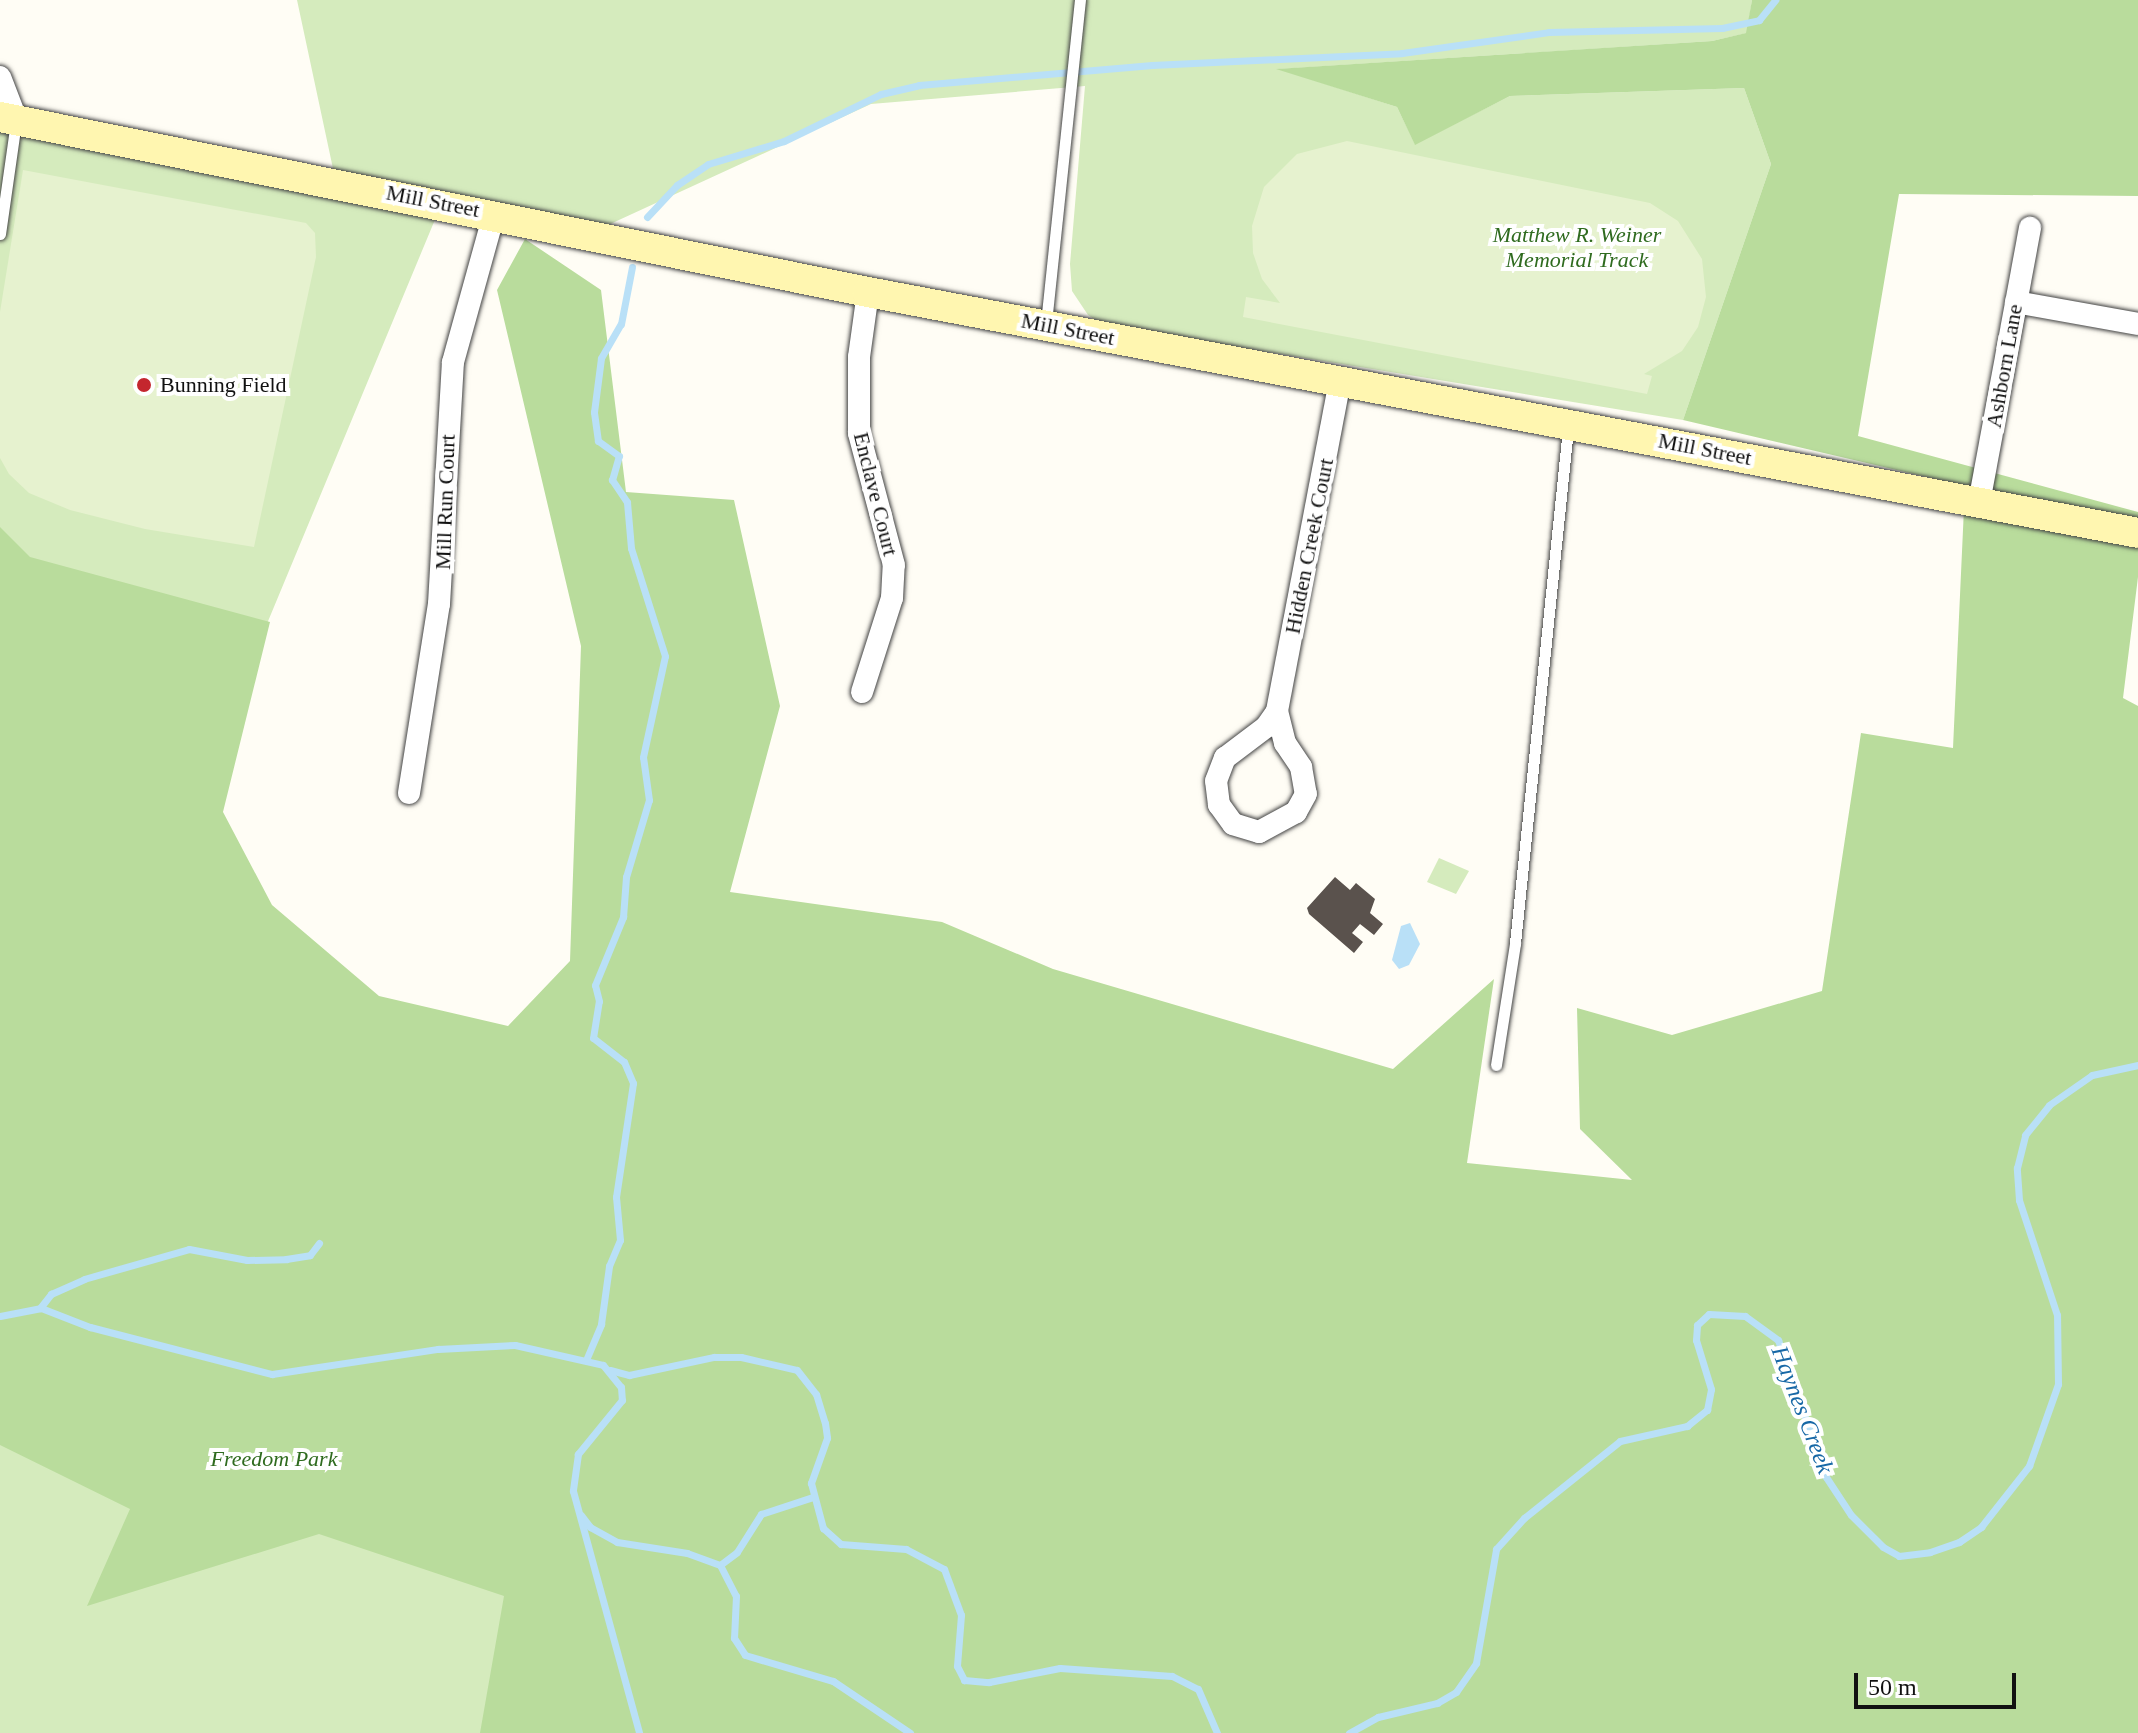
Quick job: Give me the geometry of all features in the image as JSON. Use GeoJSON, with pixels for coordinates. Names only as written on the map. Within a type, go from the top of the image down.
{"type":"FeatureCollection","features":[{"type":"Feature","properties":{"kind":"street"},"geometry":{"type":"LineString","coordinates":[[0,77],[8,119]]}},
{"type":"Feature","properties":{"kind":"street","name":"Mill Street"},"geometry":{"type":"LineString","coordinates":[[8,119],[494,214],[868,292],[2138,533]]}},
{"type":"Feature","properties":{"kind":"street","name":"Mill Run Court"},"geometry":{"type":"LineString","coordinates":[[409,793],[439,604],[453,362],[494,214]]}},
{"type":"Feature","properties":{"kind":"street","name":"Ashborn Lane"},"geometry":{"type":"LineString","coordinates":[[1979,503],[2030,228]]}},
{"type":"Feature","properties":{"kind":"street","name":"Enclave Court"},"geometry":{"type":"LineString","coordinates":[[862,692],[894,581],[892,549],[859,433],[859,357],[868,292]]}},
{"type":"Feature","properties":{"kind":"street"},"geometry":{"type":"LineString","coordinates":[[2016,302],[2138,324]]}},
{"type":"Feature","properties":{"kind":"street","name":"Hidden Creek Court"},"geometry":{"type":"LineString","coordinates":[[1277,711],[1285,743],[1301,767],[1306,794],[1296,812],[1259,832],[1233,824],[1219,805],[1216,781],[1225,758],[1266,727],[1277,711],[1340,381]]}},
{"type":"Feature","properties":{"kind":"lane"},"geometry":{"type":"LineString","coordinates":[[1046,324],[1071,58],[1080,0]]}},
{"type":"Feature","properties":{"kind":"lane"},"geometry":{"type":"LineString","coordinates":[[0,234],[8,119]]}},
{"type":"Feature","properties":{"kind":"lane"},"geometry":{"type":"LineString","coordinates":[[1496,1065],[1515,943],[1569,423]]}},
{"type":"Feature","properties":{"kind":"green space","name":"Freedom Park"},"geometry":{"type":"Polygon","coordinates":[[[297,0],[1752,0],[1747,33],[1712,41],[1279,69],[1397,107],[1415,144],[1510,96],[1744,88],[1771,164],[1683,420],[1103,325],[1088,315],[1072,291],[1070,264],[1085,86],[871,104],[582,237],[439,210],[150,905],[1074,1733],[0,1733],[0,124],[335,178],[297,0]]]}},
{"type":"Feature","properties":{"kind":"green space"},"geometry":{"type":"Polygon","coordinates":[[[1752,0],[2138,0],[2138,196],[1899,194],[1858,436],[2138,512],[2138,577],[2123,698],[2138,706],[2138,1733],[480,1733],[504,1596],[319,1534],[87,1606],[130,1509],[0,1445],[0,527],[30,557],[270,622],[223,812],[272,905],[379,996],[508,1026],[570,961],[581,646],[497,290],[525,239],[601,290],[626,492],[734,500],[780,706],[730,892],[942,922],[1053,969],[1393,1069],[1494,979],[1467,1163],[1632,1180],[1580,1129],[1577,1008],[1672,1035],[1822,991],[1861,733],[1953,748],[1965,486],[1683,420],[1771,164],[1744,88],[1510,96],[1415,145],[1397,107],[1276,69],[1712,41],[1746,33],[1752,0]]]}},
{"type":"Feature","properties":{"kind":"green space","name":"Matthew R. Weiner Memorial Track"},"geometry":{"type":"Polygon","coordinates":[[[1347,141],[1650,203],[1678,221],[1702,259],[1706,297],[1698,327],[1682,351],[1644,374],[1652,376],[1647,394],[1243,317],[1246,297],[1280,303],[1262,279],[1253,253],[1252,226],[1264,187],[1297,154],[1347,141]]]}},
{"type":"Feature","properties":{"kind":"green space","name":"Bunning Field"},"geometry":{"type":"Polygon","coordinates":[[[23,170],[306,223],[315,233],[316,257],[254,547],[145,529],[70,510],[29,493],[9,474],[0,458],[0,312],[23,170]]]}},
{"type":"Feature","properties":{"kind":"green space"},"geometry":{"type":"Polygon","coordinates":[[[1439,858],[1469,871],[1456,894],[1427,882],[1439,858]]]}},
{"type":"Feature","properties":{"kind":"water"},"geometry":{"type":"Polygon","coordinates":[[[1410,923],[1420,944],[1409,965],[1399,969],[1392,960],[1401,926],[1410,923]]]}},
{"type":"Feature","properties":{"kind":"building"},"geometry":{"type":"Polygon","coordinates":[[[1335,877],[1350,890],[1356,883],[1375,899],[1370,913],[1383,924],[1374,935],[1360,924],[1352,933],[1363,942],[1354,953],[1309,914],[1307,908],[1335,877]]]}},
{"type":"Feature","properties":{"kind":"waterway"},"geometry":{"type":"LineString","coordinates":[[647,217],[677,185],[708,164],[784,141],[881,94],[919,85],[1152,65],[1402,53],[1549,32],[1722,28],[1759,20],[1775,0]]}},
{"type":"Feature","properties":{"kind":"waterway"},"geometry":{"type":"LineString","coordinates":[[586,1360],[601,1324],[609,1266],[620,1240],[616,1197],[633,1083],[624,1062],[593,1038],[599,1001],[595,985],[623,917],[626,877],[649,800],[643,757],[665,656],[631,548],[627,502],[612,480],[619,456],[598,441],[594,412],[601,358],[621,324],[632,267]]}},
{"type":"Feature","properties":{"kind":"waterway","name":"Haynes Creek"},"geometry":{"type":"LineString","coordinates":[[1349,1733],[1378,1717],[1437,1703],[1456,1692],[1476,1663],[1496,1549],[1524,1518],[1620,1441],[1687,1426],[1707,1410],[1711,1389],[1696,1340],[1697,1325],[1709,1314],[1745,1316],[1778,1340],[1826,1477],[1851,1515],[1883,1547],[1899,1556],[1930,1552],[1959,1542],[1981,1527],[2029,1466],[2058,1384],[2057,1315],[2019,1200],[2017,1168],[2025,1135],[2049,1105],[2092,1075],[2138,1065]]}},
{"type":"Feature","properties":{"kind":"waterway"},"geometry":{"type":"LineString","coordinates":[[40,1308],[51,1294],[84,1279],[189,1249],[247,1260],[286,1259],[310,1255],[319,1243]]}},
{"type":"Feature","properties":{"kind":"waterway"},"geometry":{"type":"LineString","coordinates":[[0,1316],[41,1308],[90,1327],[272,1374],[438,1349],[515,1345],[603,1365],[621,1387],[622,1400],[578,1454],[573,1491],[639,1733]]}},
{"type":"Feature","properties":{"kind":"waterway","name":"Haynes Creek"},"geometry":{"type":"LineString","coordinates":[[610,1370],[629,1375],[714,1357],[741,1357],[797,1370],[816,1394],[825,1423],[827,1438],[811,1483],[823,1528],[841,1544],[906,1549],[944,1569],[961,1615],[957,1666],[964,1680],[989,1682],[1060,1668],[1172,1676],[1198,1689],[1217,1733]]}},
{"type":"Feature","properties":{"kind":"waterway"},"geometry":{"type":"LineString","coordinates":[[720,1565],[737,1552],[761,1514],[813,1497]]}},
{"type":"Feature","properties":{"kind":"waterway"},"geometry":{"type":"LineString","coordinates":[[581,1515],[590,1527],[617,1542],[687,1553],[720,1565],[736,1596],[734,1638],[745,1655],[833,1681],[910,1733]]}},
{"type":"Feature","properties":{"kind":"place","name":"Bunning Field"},"geometry":{"type":"Point","coordinates":[144,385]}}]}
